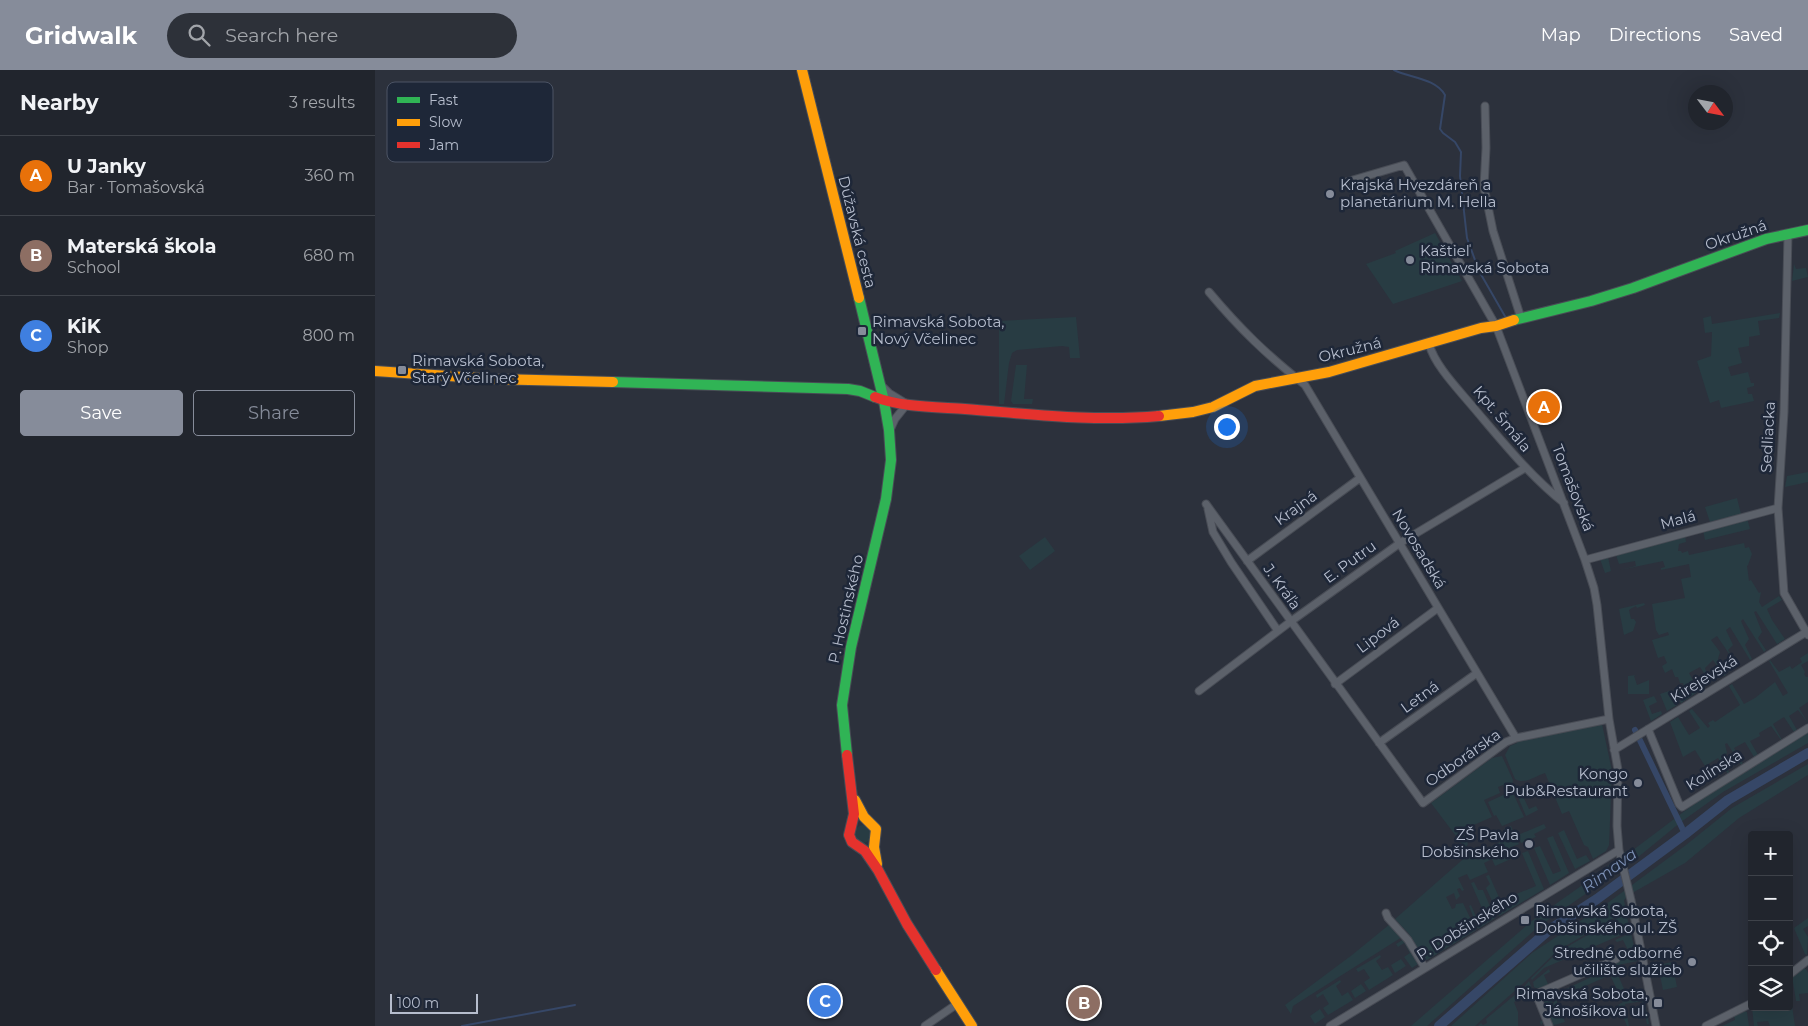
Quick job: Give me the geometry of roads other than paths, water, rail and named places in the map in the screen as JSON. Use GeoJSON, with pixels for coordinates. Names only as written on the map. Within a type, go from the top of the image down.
{"type":"FeatureCollection","features":[{"type":"Feature","properties":{"kind":"street","name":"Dúžavská cesta"},"geometry":{"type":"LineString","coordinates":[[802,70],[884,401]]}},
{"type":"Feature","properties":{"kind":"street"},"geometry":{"type":"LineString","coordinates":[[1485,106],[1486,148],[1484,187],[1493,231],[1521,318]]}},
{"type":"Feature","properties":{"kind":"street","name":"Tomašovská"},"geometry":{"type":"LineString","coordinates":[[1346,182],[1404,165],[1495,326],[1585,560],[1597,605],[1609,719],[1618,770],[1617,826],[1619,850],[1656,1026]]}},
{"type":"Feature","properties":{"kind":"street","name":"Okružná"},"geometry":{"type":"LineString","coordinates":[[375,371],[486,378],[835,388],[860,391],[884,401],[907,404],[1101,419],[1135,418],[1193,412],[1213,407],[1255,386],[1329,372],[1481,328],[1569,307],[1624,291],[1766,239],[1808,230]]}},
{"type":"Feature","properties":{"kind":"street","name":"Sedliacka"},"geometry":{"type":"LineString","coordinates":[[1788,234],[1784,412],[1778,508],[1784,593],[1807,632]]}},
{"type":"Feature","properties":{"kind":"street","name":"Novosadská"},"geometry":{"type":"LineString","coordinates":[[1209,292],[1250,338],[1305,385],[1516,738]]}},
{"type":"Feature","properties":{"kind":"street","name":"Kpt. Šmála"},"geometry":{"type":"LineString","coordinates":[[1429,344],[1433,354],[1457,387],[1525,468],[1564,503]]}},
{"type":"Feature","properties":{"kind":"street","name":"Okružná"},"geometry":{"type":"LineString","coordinates":[[879,384],[889,393],[907,404]]}},
{"type":"Feature","properties":{"kind":"street","name":"P. Hostinského"},"geometry":{"type":"LineString","coordinates":[[884,401],[889,430],[891,460],[887,499],[851,648],[842,704],[854,814],[850,829],[850,839],[854,845],[861,847],[878,870],[907,924],[971,1026]]}},
{"type":"Feature","properties":{"kind":"street"},"geometry":{"type":"LineString","coordinates":[[889,430],[907,404]]}},
{"type":"Feature","properties":{"kind":"street","name":"E. Putru"},"geometry":{"type":"LineString","coordinates":[[1199,691],[1290,622],[1400,544],[1525,468]]}},
{"type":"Feature","properties":{"kind":"street","name":"Krajná"},"geometry":{"type":"LineString","coordinates":[[1247,561],[1361,478]]}},
{"type":"Feature","properties":{"kind":"street","name":"J. Kráľa"},"geometry":{"type":"LineString","coordinates":[[1278,631],[1213,532],[1206,504],[1423,803]]}},
{"type":"Feature","properties":{"kind":"street","name":"Malá"},"geometry":{"type":"LineString","coordinates":[[1585,560],[1778,508]]}},
{"type":"Feature","properties":{"kind":"street","name":"Lipová"},"geometry":{"type":"LineString","coordinates":[[1335,684],[1438,608]]}},
{"type":"Feature","properties":{"kind":"street","name":"Kirejevská"},"geometry":{"type":"LineString","coordinates":[[1614,750],[1807,632]]}},
{"type":"Feature","properties":{"kind":"street","name":"Letná"},"geometry":{"type":"LineString","coordinates":[[1379,743],[1477,673]]}},
{"type":"Feature","properties":{"kind":"street","name":"Odborárska"},"geometry":{"type":"LineString","coordinates":[[1423,803],[1506,742],[1516,738],[1609,719]]}},
{"type":"Feature","properties":{"kind":"street","name":"Kolínska"},"geometry":{"type":"LineString","coordinates":[[1641,733],[1682,807],[1808,728]]}},
{"type":"Feature","properties":{"kind":"street","name":"P. Hostinského"},"geometry":{"type":"LineString","coordinates":[[852,794],[867,821],[876,829],[874,842],[878,870]]}},
{"type":"Feature","properties":{"kind":"street"},"geometry":{"type":"LineString","coordinates":[[852,826],[859,821],[867,821]]}},
{"type":"Feature","properties":{"kind":"street"},"geometry":{"type":"LineString","coordinates":[[861,847],[868,847],[874,842]]}},
{"type":"Feature","properties":{"kind":"street","name":"P. Dobšinského"},"geometry":{"type":"LineString","coordinates":[[1330,1026],[1619,850]]}},
{"type":"Feature","properties":{"kind":"street"},"geometry":{"type":"LineString","coordinates":[[1386,913],[1388,918],[1408,940],[1425,968]]}},
{"type":"Feature","properties":{"kind":"street"},"geometry":{"type":"LineString","coordinates":[[1549,1026],[1536,994],[1616,958]]}},
{"type":"Feature","properties":{"kind":"street"},"geometry":{"type":"LineString","coordinates":[[1793,972],[1808,960]]}},
{"type":"Feature","properties":{"kind":"street"},"geometry":{"type":"LineString","coordinates":[[925,1026],[957,1004]]}},
{"type":"Feature","properties":{"kind":"street"},"geometry":{"type":"LineString","coordinates":[[1706,1026],[1748,1005]]}},
{"type":"Feature","properties":{"kind":"waterway"},"geometry":{"type":"LineString","coordinates":[[1394,70],[1429,82],[1441,89],[1445,95],[1440,129],[1455,142],[1461,152],[1460,176],[1467,238],[1479,271],[1506,318]]}},
{"type":"Feature","properties":{"kind":"waterway"},"geometry":{"type":"LineString","coordinates":[[1635,730],[1685,834]]}},
{"type":"Feature","properties":{"kind":"waterway","name":"Rimava"},"geometry":{"type":"LineString","coordinates":[[1439,1026],[1549,930],[1597,899],[1728,800],[1808,753]]}},
{"type":"Feature","properties":{"kind":"waterway"},"geometry":{"type":"LineString","coordinates":[[462,1026],[575,1005]]}},
{"type":"Feature","properties":{"kind":"place","name":"Krajská Hvezdáreň a planetárium M. Hella"},"geometry":{"type":"Point","coordinates":[1330,194]}},
{"type":"Feature","properties":{"kind":"place","name":"Kaštieľ Rimavská Sobota"},"geometry":{"type":"Point","coordinates":[1410,260]}},
{"type":"Feature","properties":{"kind":"place","name":"Rimavská Sobota, Nový Včelinec"},"geometry":{"type":"Point","coordinates":[862,331]}},
{"type":"Feature","properties":{"kind":"place","name":"Rimavská Sobota, Starý Včelinec"},"geometry":{"type":"Point","coordinates":[402,370]}},
{"type":"Feature","properties":{"kind":"place","name":"U Janky"},"geometry":{"type":"Point","coordinates":[1544,407]}},
{"type":"Feature","properties":{"kind":"place","name":"Kongo Pub&Restaurant"},"geometry":{"type":"Point","coordinates":[1638,783]}},
{"type":"Feature","properties":{"kind":"place","name":"ZŠ Pavla Dobšinského"},"geometry":{"type":"Point","coordinates":[1529,844]}},
{"type":"Feature","properties":{"kind":"place","name":"Rimavská Sobota, Dobšinského ul. ZŠ"},"geometry":{"type":"Point","coordinates":[1525,920]}},
{"type":"Feature","properties":{"kind":"place","name":"Stredné odborné učilište služieb"},"geometry":{"type":"Point","coordinates":[1692,962]}},
{"type":"Feature","properties":{"kind":"place","name":"KiK"},"geometry":{"type":"Point","coordinates":[825,1001]}},
{"type":"Feature","properties":{"kind":"place","name":"Materská škola"},"geometry":{"type":"Point","coordinates":[1084,1003]}},
{"type":"Feature","properties":{"kind":"place","name":"Rimavská Sobota, Jánošíkova ul."},"geometry":{"type":"Point","coordinates":[1658,1003]}}]}
